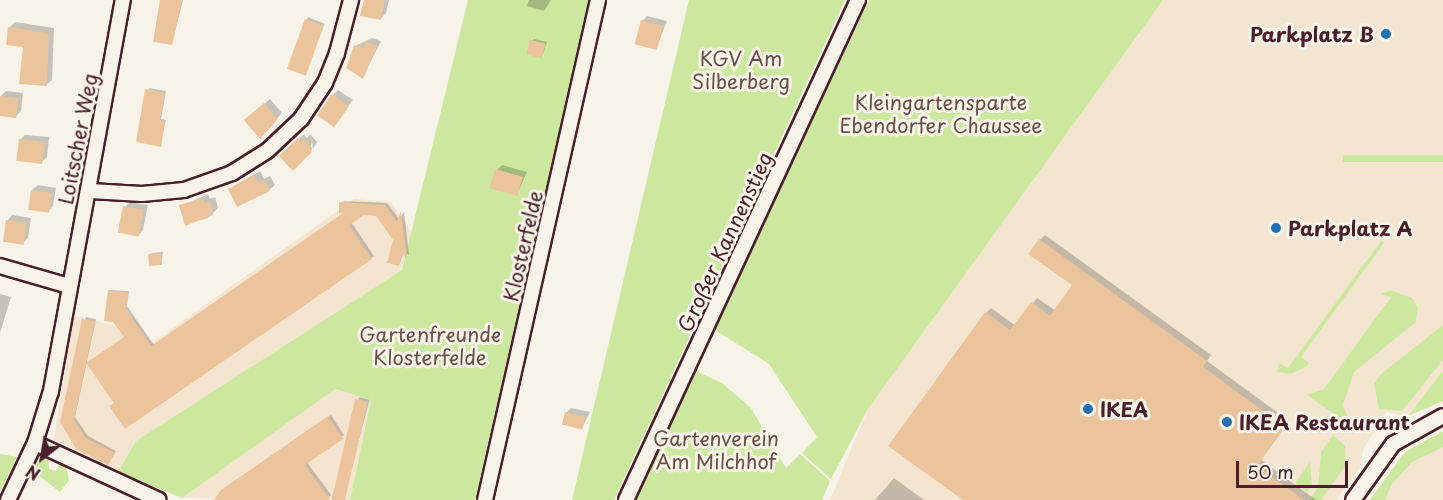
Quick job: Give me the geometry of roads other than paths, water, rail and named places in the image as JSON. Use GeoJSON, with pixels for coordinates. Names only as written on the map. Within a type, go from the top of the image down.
{"type":"FeatureCollection","features":[{"type":"Feature","properties":{"kind":"street","name":"Loitscher Weg"},"geometry":{"type":"LineString","coordinates":[[8,500],[35,443],[51,391],[69,286],[90,191],[123,0]]}},
{"type":"Feature","properties":{"kind":"street"},"geometry":{"type":"LineString","coordinates":[[90,191],[142,194],[192,188],[232,173],[267,152],[300,119],[325,83],[338,53],[351,0]]}},
{"type":"Feature","properties":{"kind":"street","name":"Klosterfelde"},"geometry":{"type":"LineString","coordinates":[[485,500],[598,0]]}},
{"type":"Feature","properties":{"kind":"street","name":"Großer Kannenstieg"},"geometry":{"type":"LineString","coordinates":[[626,500],[858,0]]}},
{"type":"Feature","properties":{"kind":"street"},"geometry":{"type":"LineString","coordinates":[[0,266],[69,286]]}},
{"type":"Feature","properties":{"kind":"street"},"geometry":{"type":"LineString","coordinates":[[1353,500],[1393,444],[1443,416]]}},
{"type":"Feature","properties":{"kind":"street"},"geometry":{"type":"LineString","coordinates":[[35,443],[159,500]]}},
{"type":"Feature","properties":{"kind":"place","name":"Parkplatz B"},"geometry":{"type":"Point","coordinates":[1386,34]}},
{"type":"Feature","properties":{"kind":"place","name":"Parkplatz A"},"geometry":{"type":"Point","coordinates":[1276,228]}},
{"type":"Feature","properties":{"kind":"place","name":"IKEA"},"geometry":{"type":"Point","coordinates":[1088,409]}},
{"type":"Feature","properties":{"kind":"place","name":"IKEA Restaurant"},"geometry":{"type":"Point","coordinates":[1227,422]}},
{"type":"Feature","properties":{"kind":"park label","name":"KGV Am Silberberg"},"geometry":{"type":"Point","coordinates":[741,70]}},
{"type":"Feature","properties":{"kind":"park label","name":"Kleingartensparte Ebendorfer Chaussee"},"geometry":{"type":"Point","coordinates":[941,114]}},
{"type":"Feature","properties":{"kind":"park label","name":"Gartenfreunde Klosterfelde"},"geometry":{"type":"Point","coordinates":[430,346]}},
{"type":"Feature","properties":{"kind":"park label","name":"Gartenverein Am Milchhof"},"geometry":{"type":"Point","coordinates":[716,450]}}]}
